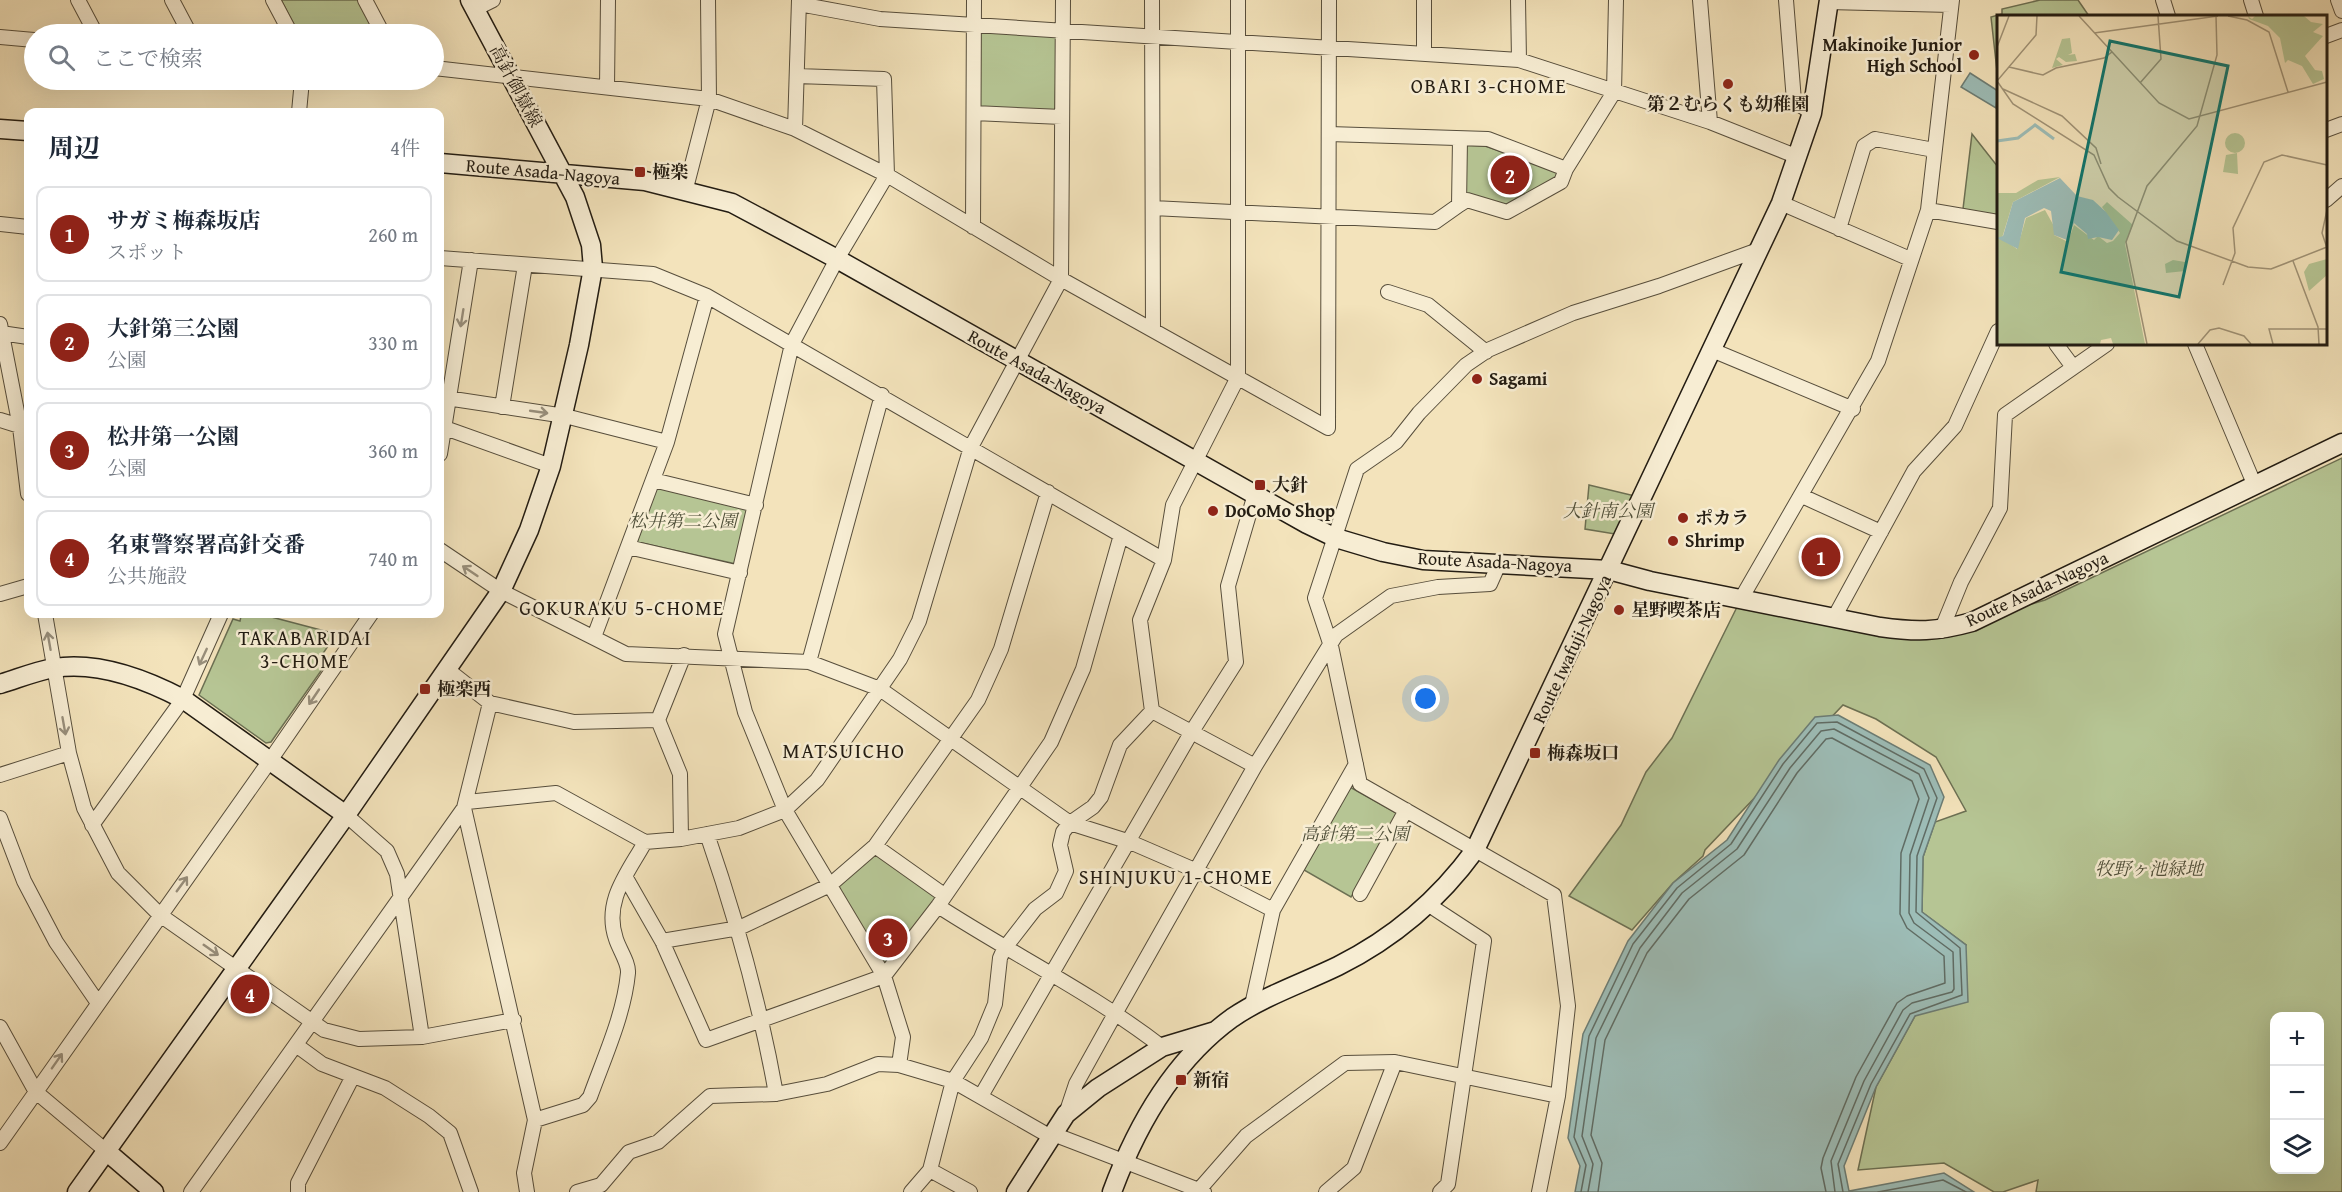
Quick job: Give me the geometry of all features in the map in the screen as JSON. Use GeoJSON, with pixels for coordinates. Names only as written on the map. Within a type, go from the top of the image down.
{"type":"FeatureCollection","features":[{"type":"Feature","properties":{"kind":"main road","name":"Route Iwafuji-Nagoya"},"geometry":{"type":"LineString","coordinates":[[1112,1192],[1124,1160],[1144,1120],[1165,1089],[1216,1030],[1252,1005],[1379,944],[1429,905],[1455,878],[1475,850],[1781,203],[1812,113],[1828,1]]}},
{"type":"Feature","properties":{"kind":"main road","name":"高針御嶽線"},"geometry":{"type":"LineString","coordinates":[[76,1192],[346,815],[390,748],[448,670],[501,591],[528,530],[552,465],[565,416],[593,268],[591,245],[585,221],[561,172],[473,5]]}},
{"type":"Feature","properties":{"kind":"main road"},"geometry":{"type":"LineString","coordinates":[[0,129],[24,131]]}},
{"type":"Feature","properties":{"kind":"main road","name":"Route Asada-Nagoya"},"geometry":{"type":"LineString","coordinates":[[444,163],[645,181],[732,203],[837,259],[1017,362],[1336,538],[1383,552],[1423,560],[1498,566],[1563,566],[1609,570],[1741,599],[1901,630],[1941,631],[1971,622],[2342,443]]}},
{"type":"Feature","properties":{"kind":"main road"},"geometry":{"type":"LineString","coordinates":[[0,684],[54,668],[109,671],[158,686],[183,699],[346,815]]}},
{"type":"Feature","properties":{"kind":"main road"},"geometry":{"type":"LineString","coordinates":[[1016,1192],[1066,1114],[1098,1088],[1162,1047],[1216,1030]]}},
{"type":"Feature","properties":{"kind":"main road"},"geometry":{"type":"LineString","coordinates":[[105,1150],[154,1192]]}},
{"type":"Feature","properties":{"kind":"street"},"geometry":{"type":"LineString","coordinates":[[78,0],[91,24]]}},
{"type":"Feature","properties":{"kind":"street"},"geometry":{"type":"LineString","coordinates":[[172,0],[185,24]]}},
{"type":"Feature","properties":{"kind":"street"},"geometry":{"type":"LineString","coordinates":[[273,0],[286,24]]}},
{"type":"Feature","properties":{"kind":"street"},"geometry":{"type":"LineString","coordinates":[[365,0],[378,24]]}},
{"type":"Feature","properties":{"kind":"street"},"geometry":{"type":"LineString","coordinates":[[473,5],[493,0]]}},
{"type":"Feature","properties":{"kind":"street"},"geometry":{"type":"LineString","coordinates":[[607,87],[608,0]]}},
{"type":"Feature","properties":{"kind":"street"},"geometry":{"type":"LineString","coordinates":[[685,192],[709,99],[708,0]]}},
{"type":"Feature","properties":{"kind":"street"},"geometry":{"type":"LineString","coordinates":[[973,227],[974,0]]}},
{"type":"Feature","properties":{"kind":"street"},"geometry":{"type":"LineString","coordinates":[[465,805],[556,793],[645,842],[681,839],[739,828],[785,810],[817,780],[900,659],[919,621],[971,447],[1061,279],[1063,0]]}},
{"type":"Feature","properties":{"kind":"street"},"geometry":{"type":"LineString","coordinates":[[1152,0],[1153,329]]}},
{"type":"Feature","properties":{"kind":"street"},"geometry":{"type":"LineString","coordinates":[[911,1192],[930,1170],[953,1081],[981,1038],[995,1004],[1000,958],[1035,909],[1056,893],[1066,871],[1060,845],[1063,832],[1070,823],[1093,807],[1101,797],[1120,746],[1152,711],[1140,620],[1164,560],[1173,505],[1238,378],[1238,0]]}},
{"type":"Feature","properties":{"kind":"street"},"geometry":{"type":"LineString","coordinates":[[444,69],[709,99],[795,129],[887,176],[1061,279],[1328,428],[1329,0]]}},
{"type":"Feature","properties":{"kind":"street"},"geometry":{"type":"LineString","coordinates":[[1424,0],[1424,54]]}},
{"type":"Feature","properties":{"kind":"street"},"geometry":{"type":"LineString","coordinates":[[1518,0],[1519,60]]}},
{"type":"Feature","properties":{"kind":"street"},"geometry":{"type":"LineString","coordinates":[[1153,208],[1435,222],[1467,200],[1507,212],[1561,182],[1566,169],[1614,92],[1616,0]]}},
{"type":"Feature","properties":{"kind":"street"},"geometry":{"type":"LineString","coordinates":[[1700,0],[1710,122]]}},
{"type":"Feature","properties":{"kind":"street"},"geometry":{"type":"LineString","coordinates":[[1786,0],[1794,101],[1812,113]]}},
{"type":"Feature","properties":{"kind":"street"},"geometry":{"type":"LineString","coordinates":[[2163,0],[2168,15]]}},
{"type":"Feature","properties":{"kind":"street"},"geometry":{"type":"LineString","coordinates":[[2251,0],[2256,15]]}},
{"type":"Feature","properties":{"kind":"street"},"geometry":{"type":"LineString","coordinates":[[2338,0],[2342,11]]}},
{"type":"Feature","properties":{"kind":"street"},"geometry":{"type":"LineString","coordinates":[[1741,599],[1853,409],[1878,361],[1928,210],[1951,3],[1828,1]]}},
{"type":"Feature","properties":{"kind":"street"},"geometry":{"type":"LineString","coordinates":[[795,129],[799,2],[880,19],[1519,60],[1710,122],[1798,157]]}},
{"type":"Feature","properties":{"kind":"street"},"geometry":{"type":"LineString","coordinates":[[2327,35],[2342,30]]}},
{"type":"Feature","properties":{"kind":"street"},"geometry":{"type":"LineString","coordinates":[[2,34],[24,38]]}},
{"type":"Feature","properties":{"kind":"street"},"geometry":{"type":"LineString","coordinates":[[797,76],[884,79],[887,176],[837,259],[792,344],[725,634],[745,712],[785,810],[884,976],[903,1037],[899,1065]]}},
{"type":"Feature","properties":{"kind":"street"},"geometry":{"type":"LineString","coordinates":[[299,108],[301,90]]}},
{"type":"Feature","properties":{"kind":"street"},"geometry":{"type":"LineString","coordinates":[[974,112],[1062,117]]}},
{"type":"Feature","properties":{"kind":"street"},"geometry":{"type":"LineString","coordinates":[[2327,129],[2342,124]]}},
{"type":"Feature","properties":{"kind":"street"},"geometry":{"type":"LineString","coordinates":[[1329,134],[1488,139],[1566,169]]}},
{"type":"Feature","properties":{"kind":"street"},"geometry":{"type":"LineString","coordinates":[[1459,205],[1460,138]]}},
{"type":"Feature","properties":{"kind":"street"},"geometry":{"type":"LineString","coordinates":[[1839,229],[1864,146],[1875,139],[1934,150]]}},
{"type":"Feature","properties":{"kind":"street"},"geometry":{"type":"LineString","coordinates":[[2327,198],[2342,186]]}},
{"type":"Feature","properties":{"kind":"street"},"geometry":{"type":"LineString","coordinates":[[1781,203],[1910,259]]}},
{"type":"Feature","properties":{"kind":"street"},"geometry":{"type":"LineString","coordinates":[[1928,210],[1997,222]]}},
{"type":"Feature","properties":{"kind":"street"},"geometry":{"type":"LineString","coordinates":[[0,224],[24,226]]}},
{"type":"Feature","properties":{"kind":"street"},"geometry":{"type":"LineString","coordinates":[[1539,1192],[1558,1096],[1568,1006],[1554,895],[1360,783],[1330,646],[1315,598],[1357,469],[1395,442],[1419,413],[1466,365],[1486,352],[1573,313],[1659,286],[1758,250]]}},
{"type":"Feature","properties":{"kind":"street"},"geometry":{"type":"LineString","coordinates":[[444,258],[653,274],[706,296],[882,395],[1164,560]]}},
{"type":"Feature","properties":{"kind":"street"},"geometry":{"type":"LineString","coordinates":[[444,433],[445,398],[471,260]]}},
{"type":"Feature","properties":{"kind":"street"},"geometry":{"type":"LineString","coordinates":[[502,407],[525,265]]}},
{"type":"Feature","properties":{"kind":"street"},"geometry":{"type":"LineString","coordinates":[[1388,291],[1428,304],[1486,352]]}},
{"type":"Feature","properties":{"kind":"street"},"geometry":{"type":"LineString","coordinates":[[594,637],[667,442],[706,296]]}},
{"type":"Feature","properties":{"kind":"street"},"geometry":{"type":"LineString","coordinates":[[24,336],[1,329],[24,428]]}},
{"type":"Feature","properties":{"kind":"street"},"geometry":{"type":"LineString","coordinates":[[1835,616],[1914,471],[1955,426],[1997,333]]}},
{"type":"Feature","properties":{"kind":"street"},"geometry":{"type":"LineString","coordinates":[[2057,345],[2073,367]]}},
{"type":"Feature","properties":{"kind":"street"},"geometry":{"type":"LineString","coordinates":[[1941,631],[1961,582],[2000,508],[2005,415],[2106,345]]}},
{"type":"Feature","properties":{"kind":"street"},"geometry":{"type":"LineString","coordinates":[[2195,345],[2255,486]]}},
{"type":"Feature","properties":{"kind":"street"},"geometry":{"type":"LineString","coordinates":[[1712,350],[1853,409]]}},
{"type":"Feature","properties":{"kind":"street"},"geometry":{"type":"LineString","coordinates":[[809,662],[882,395]]}},
{"type":"Feature","properties":{"kind":"street"},"geometry":{"type":"LineString","coordinates":[[445,398],[565,416],[667,442]]}},
{"type":"Feature","properties":{"kind":"street"},"geometry":{"type":"LineString","coordinates":[[0,420],[24,428]]}},
{"type":"Feature","properties":{"kind":"street"},"geometry":{"type":"LineString","coordinates":[[445,428],[552,465]]}},
{"type":"Feature","properties":{"kind":"street"},"geometry":{"type":"LineString","coordinates":[[653,480],[756,505]]}},
{"type":"Feature","properties":{"kind":"street"},"geometry":{"type":"LineString","coordinates":[[662,941],[739,928],[830,885],[875,846],[978,700],[1001,650],[1048,492]]}},
{"type":"Feature","properties":{"kind":"street"},"geometry":{"type":"LineString","coordinates":[[981,1096],[1053,976],[1191,733],[1236,662],[1228,586],[1255,494]]}},
{"type":"Feature","properties":{"kind":"street"},"geometry":{"type":"LineString","coordinates":[[1802,496],[1881,532]]}},
{"type":"Feature","properties":{"kind":"street"},"geometry":{"type":"LineString","coordinates":[[626,878],[662,941],[706,1040],[884,976],[941,901],[1051,742],[1083,669],[1121,535]]}},
{"type":"Feature","properties":{"kind":"street"},"geometry":{"type":"LineString","coordinates":[[628,547],[740,573]]}},
{"type":"Feature","properties":{"kind":"street"},"geometry":{"type":"LineString","coordinates":[[444,553],[501,591],[626,654],[809,662],[880,689],[1070,823],[1130,842],[1197,871],[1273,910]]}},
{"type":"Feature","properties":{"kind":"street"},"geometry":{"type":"LineString","coordinates":[[1066,1114],[1076,1084],[1116,1012],[1255,766],[1336,635],[1391,596],[1438,587],[1490,584],[1498,566]]}},
{"type":"Feature","properties":{"kind":"street"},"geometry":{"type":"LineString","coordinates":[[0,594],[24,587]]}},
{"type":"Feature","properties":{"kind":"street"},"geometry":{"type":"LineString","coordinates":[[46,618],[69,753],[84,808],[118,873],[160,915],[324,1030],[359,1039],[422,1037],[514,1020]]}},
{"type":"Feature","properties":{"kind":"street"},"geometry":{"type":"LineString","coordinates":[[92,825],[183,699],[215,618]]}},
{"type":"Feature","properties":{"kind":"street"},"geometry":{"type":"LineString","coordinates":[[0,1143],[368,618]]}},
{"type":"Feature","properties":{"kind":"street"},"geometry":{"type":"LineString","coordinates":[[681,839],[680,774],[658,720],[684,656]]}},
{"type":"Feature","properties":{"kind":"street"},"geometry":{"type":"LineString","coordinates":[[448,670],[490,703],[574,723],[658,720]]}},
{"type":"Feature","properties":{"kind":"street"},"geometry":{"type":"LineString","coordinates":[[191,1192],[465,805],[490,703]]}},
{"type":"Feature","properties":{"kind":"street"},"geometry":{"type":"LineString","coordinates":[[1152,711],[1255,766]]}},
{"type":"Feature","properties":{"kind":"street"},"geometry":{"type":"LineString","coordinates":[[0,775],[69,753]]}},
{"type":"Feature","properties":{"kind":"street"},"geometry":{"type":"LineString","coordinates":[[1252,1005],[1273,910],[1356,764]]}},
{"type":"Feature","properties":{"kind":"street"},"geometry":{"type":"LineString","coordinates":[[465,805],[535,1119],[524,1173],[527,1192]]}},
{"type":"Feature","properties":{"kind":"street"},"geometry":{"type":"LineString","coordinates":[[1360,894],[1406,810]]}},
{"type":"Feature","properties":{"kind":"street"},"geometry":{"type":"LineString","coordinates":[[346,815],[387,851],[397,874],[422,1037]]}},
{"type":"Feature","properties":{"kind":"street"},"geometry":{"type":"LineString","coordinates":[[0,818],[24,881],[40,912],[56,942],[98,1003]]}},
{"type":"Feature","properties":{"kind":"street"},"geometry":{"type":"LineString","coordinates":[[707,834],[739,928],[763,1021],[776,1094]]}},
{"type":"Feature","properties":{"kind":"street"},"geometry":{"type":"LineString","coordinates":[[535,1119],[583,1105],[590,1097],[619,1014],[628,971],[615,936],[611,912],[615,893],[626,878],[645,842]]}},
{"type":"Feature","properties":{"kind":"street"},"geometry":{"type":"LineString","coordinates":[[875,846],[941,901],[1005,949],[1116,1012],[1162,1047]]}},
{"type":"Feature","properties":{"kind":"street"},"geometry":{"type":"LineString","coordinates":[[1429,905],[1484,941],[1448,1184],[1440,1192]]}},
{"type":"Feature","properties":{"kind":"street"},"geometry":{"type":"LineString","coordinates":[[0,1027],[36,1092],[105,1150]]}},
{"type":"Feature","properties":{"kind":"street"},"geometry":{"type":"LineString","coordinates":[[296,1045],[322,1064],[386,1089],[429,1116],[450,1133],[471,1192]]}},
{"type":"Feature","properties":{"kind":"street"},"geometry":{"type":"LineString","coordinates":[[577,1192],[601,1185],[629,1152],[658,1142],[710,1096],[776,1094],[827,1084],[878,1064],[899,1065],[953,1081],[1052,1136],[1124,1160],[1200,1191],[1246,1136],[1345,1063],[1395,1062],[1558,1096]]}},
{"type":"Feature","properties":{"kind":"street"},"geometry":{"type":"LineString","coordinates":[[1326,1192],[1354,1168],[1395,1062]]}},
{"type":"Feature","properties":{"kind":"street"},"geometry":{"type":"LineString","coordinates":[[298,1192],[298,1183],[353,1076]]}},
{"type":"Feature","properties":{"kind":"street"},"geometry":{"type":"LineString","coordinates":[[930,1170],[970,1192]]}},
{"type":"Feature","properties":{"kind":"green space"},"geometry":{"type":"Polygon","coordinates":[[[281,0],[358,0],[371,24],[294,24],[281,0]]]}},
{"type":"Feature","properties":{"kind":"green space"},"geometry":{"type":"Polygon","coordinates":[[[2040,0],[2078,0],[2088,15],[1998,15],[2002,14],[2002,9],[2040,0]]]}},
{"type":"Feature","properties":{"kind":"green space"},"geometry":{"type":"Polygon","coordinates":[[[1997,15],[1997,71],[1991,17],[1997,15]]]}},
{"type":"Feature","properties":{"kind":"green space"},"geometry":{"type":"Polygon","coordinates":[[[980,32],[1057,35],[1055,112],[978,109],[980,32]]]}},
{"type":"Feature","properties":{"kind":"green space"},"geometry":{"type":"Polygon","coordinates":[[[1972,134],[1997,166],[1997,217],[1963,209],[1972,134]]]}},
{"type":"Feature","properties":{"kind":"green space"},"geometry":{"type":"Polygon","coordinates":[[[1464,145],[1485,146],[1557,171],[1556,178],[1506,208],[1464,193],[1464,145]]]}},
{"type":"Feature","properties":{"kind":"green space","name":"牧野ヶ池緑地"},"geometry":{"type":"Polygon","coordinates":[[[2342,458],[2342,1192],[2036,1192],[2038,1180],[2003,1192],[1994,1192],[1944,1163],[1858,1170],[1876,1087],[1915,1016],[1966,945],[1922,912],[1923,857],[1935,822],[1966,811],[1936,757],[1876,719],[1843,705],[1705,850],[1703,856],[1673,883],[1632,930],[1569,896],[1621,825],[1646,772],[1672,738],[1741,599],[1941,631],[2045,600],[2342,458]]]}},
{"type":"Feature","properties":{"kind":"green space","name":"松井第二公園"},"geometry":{"type":"Polygon","coordinates":[[[658,484],[749,509],[736,564],[637,542],[658,484]]]}},
{"type":"Feature","properties":{"kind":"green space","name":"大針南公園"},"geometry":{"type":"Polygon","coordinates":[[[1589,485],[1635,496],[1621,535],[1585,529],[1589,485]]]}},
{"type":"Feature","properties":{"kind":"green space"},"geometry":{"type":"Polygon","coordinates":[[[241,618],[275,618],[336,634],[318,661],[323,668],[271,742],[266,743],[199,695],[233,619],[240,621],[241,618]]]}},
{"type":"Feature","properties":{"kind":"green space","name":"高針第二公園"},"geometry":{"type":"Polygon","coordinates":[[[1350,787],[1398,814],[1351,897],[1304,870],[1350,787]]]}},
{"type":"Feature","properties":{"kind":"green space"},"geometry":{"type":"Polygon","coordinates":[[[877,848],[944,895],[885,971],[836,885],[877,848]]]}},
{"type":"Feature","properties":{"kind":"water"},"geometry":{"type":"Polygon","coordinates":[[[1970,73],[1997,90],[1996,108],[1961,87],[1970,73]]]}},
{"type":"Feature","properties":{"kind":"water"},"geometry":{"type":"Polygon","coordinates":[[[1838,715],[1930,765],[1944,797],[1923,857],[1922,912],[1966,945],[1968,1002],[1915,1016],[1876,1087],[1844,1166],[1849,1191],[1944,1173],[1974,1192],[1575,1192],[1580,1166],[1568,1138],[1583,1034],[1628,941],[1673,883],[1727,840],[1779,760],[1815,717],[1838,715]]]}},
{"type":"Feature","properties":{"kind":"place","name":"Makinoike Junior High School"},"geometry":{"type":"Point","coordinates":[1974,55]}},
{"type":"Feature","properties":{"kind":"place","name":"第２むらくも幼稚園"},"geometry":{"type":"Point","coordinates":[1728,84]}},
{"type":"Feature","properties":{"kind":"place","name":"極楽"},"geometry":{"type":"Point","coordinates":[640,172]}},
{"type":"Feature","properties":{"kind":"place","name":"大針第三公園"},"geometry":{"type":"Point","coordinates":[1510,175]}},
{"type":"Feature","properties":{"kind":"place","name":"Sagami"},"geometry":{"type":"Point","coordinates":[1477,379]}},
{"type":"Feature","properties":{"kind":"place","name":"大針"},"geometry":{"type":"Point","coordinates":[1260,485]}},
{"type":"Feature","properties":{"kind":"place","name":"DoCoMo Shop"},"geometry":{"type":"Point","coordinates":[1213,511]}},
{"type":"Feature","properties":{"kind":"place","name":"ポカラ"},"geometry":{"type":"Point","coordinates":[1683,518]}},
{"type":"Feature","properties":{"kind":"place","name":"Shrimp"},"geometry":{"type":"Point","coordinates":[1673,541]}},
{"type":"Feature","properties":{"kind":"place","name":"サガミ梅森坂店"},"geometry":{"type":"Point","coordinates":[1821,557]}},
{"type":"Feature","properties":{"kind":"place","name":"星野喫茶店"},"geometry":{"type":"Point","coordinates":[1619,610]}},
{"type":"Feature","properties":{"kind":"place","name":"極楽西"},"geometry":{"type":"Point","coordinates":[425,689]}},
{"type":"Feature","properties":{"kind":"place","name":"梅森坂口"},"geometry":{"type":"Point","coordinates":[1535,753]}},
{"type":"Feature","properties":{"kind":"place","name":"松井第一公園"},"geometry":{"type":"Point","coordinates":[888,938]}},
{"type":"Feature","properties":{"kind":"place","name":"名東警察署高針交番"},"geometry":{"type":"Point","coordinates":[250,994]}},
{"type":"Feature","properties":{"kind":"place","name":"新宿"},"geometry":{"type":"Point","coordinates":[1181,1080]}},
{"type":"Feature","properties":{"kind":"district","name":"OBARI 3-CHOME"},"geometry":{"type":"Point","coordinates":[1489,86]}},
{"type":"Feature","properties":{"kind":"district","name":"GOKURAKU 5-CHOME"},"geometry":{"type":"Point","coordinates":[622,608]}},
{"type":"Feature","properties":{"kind":"district","name":"TAKABARIDAI 3-CHOME"},"geometry":{"type":"Point","coordinates":[305,650]}},
{"type":"Feature","properties":{"kind":"district","name":"MATSUICHO"},"geometry":{"type":"Point","coordinates":[844,751]}},
{"type":"Feature","properties":{"kind":"district","name":"SHINJUKU 1-CHOME"},"geometry":{"type":"Point","coordinates":[1176,877]}}]}
